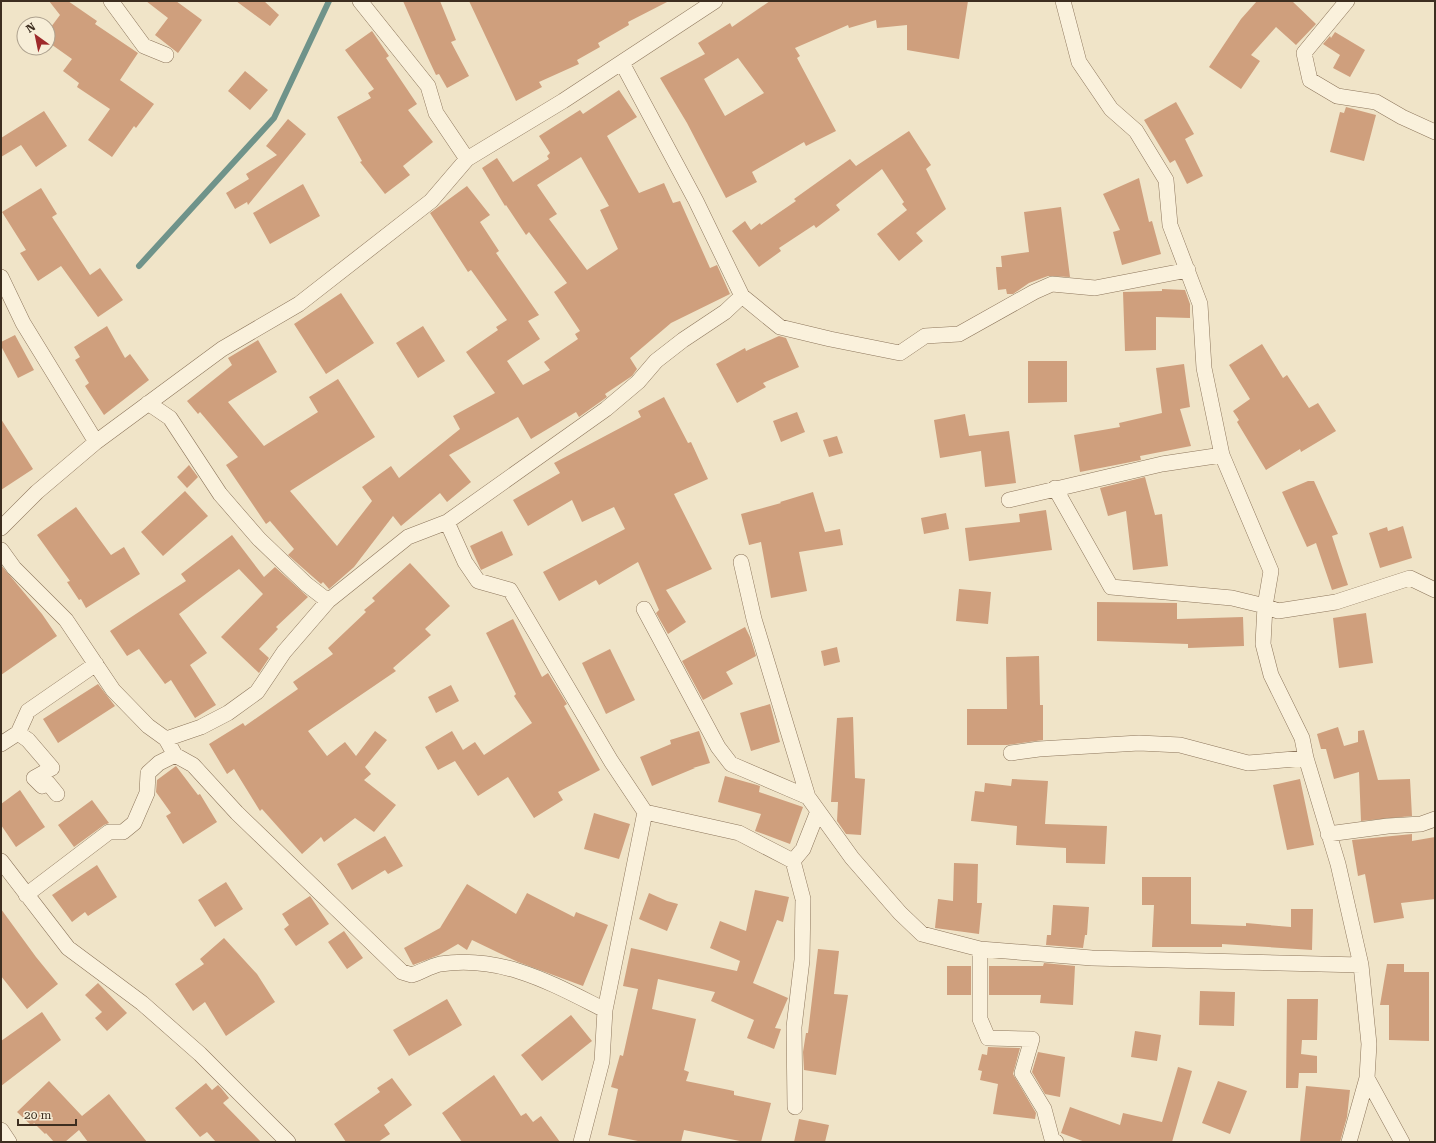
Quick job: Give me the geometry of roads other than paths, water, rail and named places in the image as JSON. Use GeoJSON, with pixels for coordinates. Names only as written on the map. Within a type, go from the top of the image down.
{"type":"FeatureCollection","features":[{"type":"Feature","properties":{"kind":"street"},"geometry":{"type":"LineString","coordinates":[[111,1],[144,46],[166,55]]}},
{"type":"Feature","properties":{"kind":"street"},"geometry":{"type":"LineString","coordinates":[[360,1],[428,86],[436,113],[467,159]]}},
{"type":"Feature","properties":{"kind":"street"},"geometry":{"type":"LineString","coordinates":[[1,528],[37,492],[96,442],[222,349],[299,304],[431,201],[467,159],[622,63],[715,1]]}},
{"type":"Feature","properties":{"kind":"street"},"geometry":{"type":"LineString","coordinates":[[1063,1],[1079,62],[1111,110],[1136,131],[1166,180],[1170,225],[1200,304],[1204,368],[1222,455],[1271,571],[1265,606],[1263,644],[1271,675],[1302,738],[1306,758],[1338,864],[1361,965],[1369,1044],[1367,1078],[1349,1142]]}},
{"type":"Feature","properties":{"kind":"street"},"geometry":{"type":"LineString","coordinates":[[1347,1],[1304,53],[1310,80],[1338,96],[1376,102],[1402,117],[1435,132]]}},
{"type":"Feature","properties":{"kind":"street"},"geometry":{"type":"LineString","coordinates":[[622,63],[700,208],[742,296],[780,327],[830,339],[900,352],[925,336],[959,334],[1034,292],[1052,284],[1095,288],[1188,270]]}},
{"type":"Feature","properties":{"kind":"street"},"geometry":{"type":"LineString","coordinates":[[1,277],[24,323],[96,442]]}},
{"type":"Feature","properties":{"kind":"street"},"geometry":{"type":"LineString","coordinates":[[166,739],[201,727],[228,713],[257,692],[284,652],[328,601],[408,537],[447,522],[606,410],[638,382],[656,361],[683,340],[725,312],[742,296]]}},
{"type":"Feature","properties":{"kind":"street"},"geometry":{"type":"LineString","coordinates":[[148,403],[170,418],[220,494],[259,539],[306,584],[328,601]]}},
{"type":"Feature","properties":{"kind":"street"},"geometry":{"type":"LineString","coordinates":[[1009,500],[1162,464],[1222,455]]}},
{"type":"Feature","properties":{"kind":"street"},"geometry":{"type":"LineString","coordinates":[[1055,488],[1112,587],[1232,598],[1265,606],[1278,611],[1336,602],[1410,578],[1435,590]]}},
{"type":"Feature","properties":{"kind":"street"},"geometry":{"type":"LineString","coordinates":[[447,522],[466,562],[478,581],[510,590],[611,761],[645,812],[739,833],[793,861],[803,899],[802,960],[794,1027],[795,1107]]}},
{"type":"Feature","properties":{"kind":"street"},"geometry":{"type":"LineString","coordinates":[[1,550],[14,568],[66,620],[113,690],[148,726],[166,739],[175,755],[192,765],[237,813],[402,972],[412,975],[439,964],[481,962],[498,965],[548,981],[605,1010]]}},
{"type":"Feature","properties":{"kind":"street"},"geometry":{"type":"LineString","coordinates":[[741,562],[754,619],[796,763],[808,797],[852,858],[900,913],[922,934],[980,949],[1092,958],[1361,965]]}},
{"type":"Feature","properties":{"kind":"street"},"geometry":{"type":"LineString","coordinates":[[644,609],[718,747],[731,764],[808,797]]}},
{"type":"Feature","properties":{"kind":"street"},"geometry":{"type":"LineString","coordinates":[[1,744],[18,734],[28,711],[96,664]]}},
{"type":"Feature","properties":{"kind":"street"},"geometry":{"type":"LineString","coordinates":[[18,734],[28,740],[52,768],[34,778],[42,786],[48,783],[57,794]]}},
{"type":"Feature","properties":{"kind":"street"},"geometry":{"type":"LineString","coordinates":[[1011,753],[1039,749],[1139,743],[1180,745],[1248,763],[1306,758]]}},
{"type":"Feature","properties":{"kind":"street"},"geometry":{"type":"LineString","coordinates":[[26,895],[109,832],[122,832],[134,823],[147,793],[148,773],[159,763],[175,755]]}},
{"type":"Feature","properties":{"kind":"street"},"geometry":{"type":"LineString","coordinates":[[793,861],[803,849],[818,811]]}},
{"type":"Feature","properties":{"kind":"street"},"geometry":{"type":"LineString","coordinates":[[581,1142],[602,1061],[605,1010],[645,812]]}},
{"type":"Feature","properties":{"kind":"street"},"geometry":{"type":"LineString","coordinates":[[1328,834],[1388,826],[1421,824],[1435,819]]}},
{"type":"Feature","properties":{"kind":"street"},"geometry":{"type":"LineString","coordinates":[[1,861],[68,948],[142,1003],[200,1054],[288,1142]]}},
{"type":"Feature","properties":{"kind":"street"},"geometry":{"type":"LineString","coordinates":[[980,949],[980,1019],[988,1038],[1032,1040],[1022,1073],[1044,1109],[1052,1139],[1056,1142]]}},
{"type":"Feature","properties":{"kind":"street"},"geometry":{"type":"LineString","coordinates":[[1367,1078],[1402,1142]]}},
{"type":"Feature","properties":{"kind":"street"},"geometry":{"type":"LineString","coordinates":[[1,1130],[9,1142]]}},
{"type":"Feature","properties":{"kind":"waterway"},"geometry":{"type":"LineString","coordinates":[[139,266],[274,118],[329,1]]}}]}
